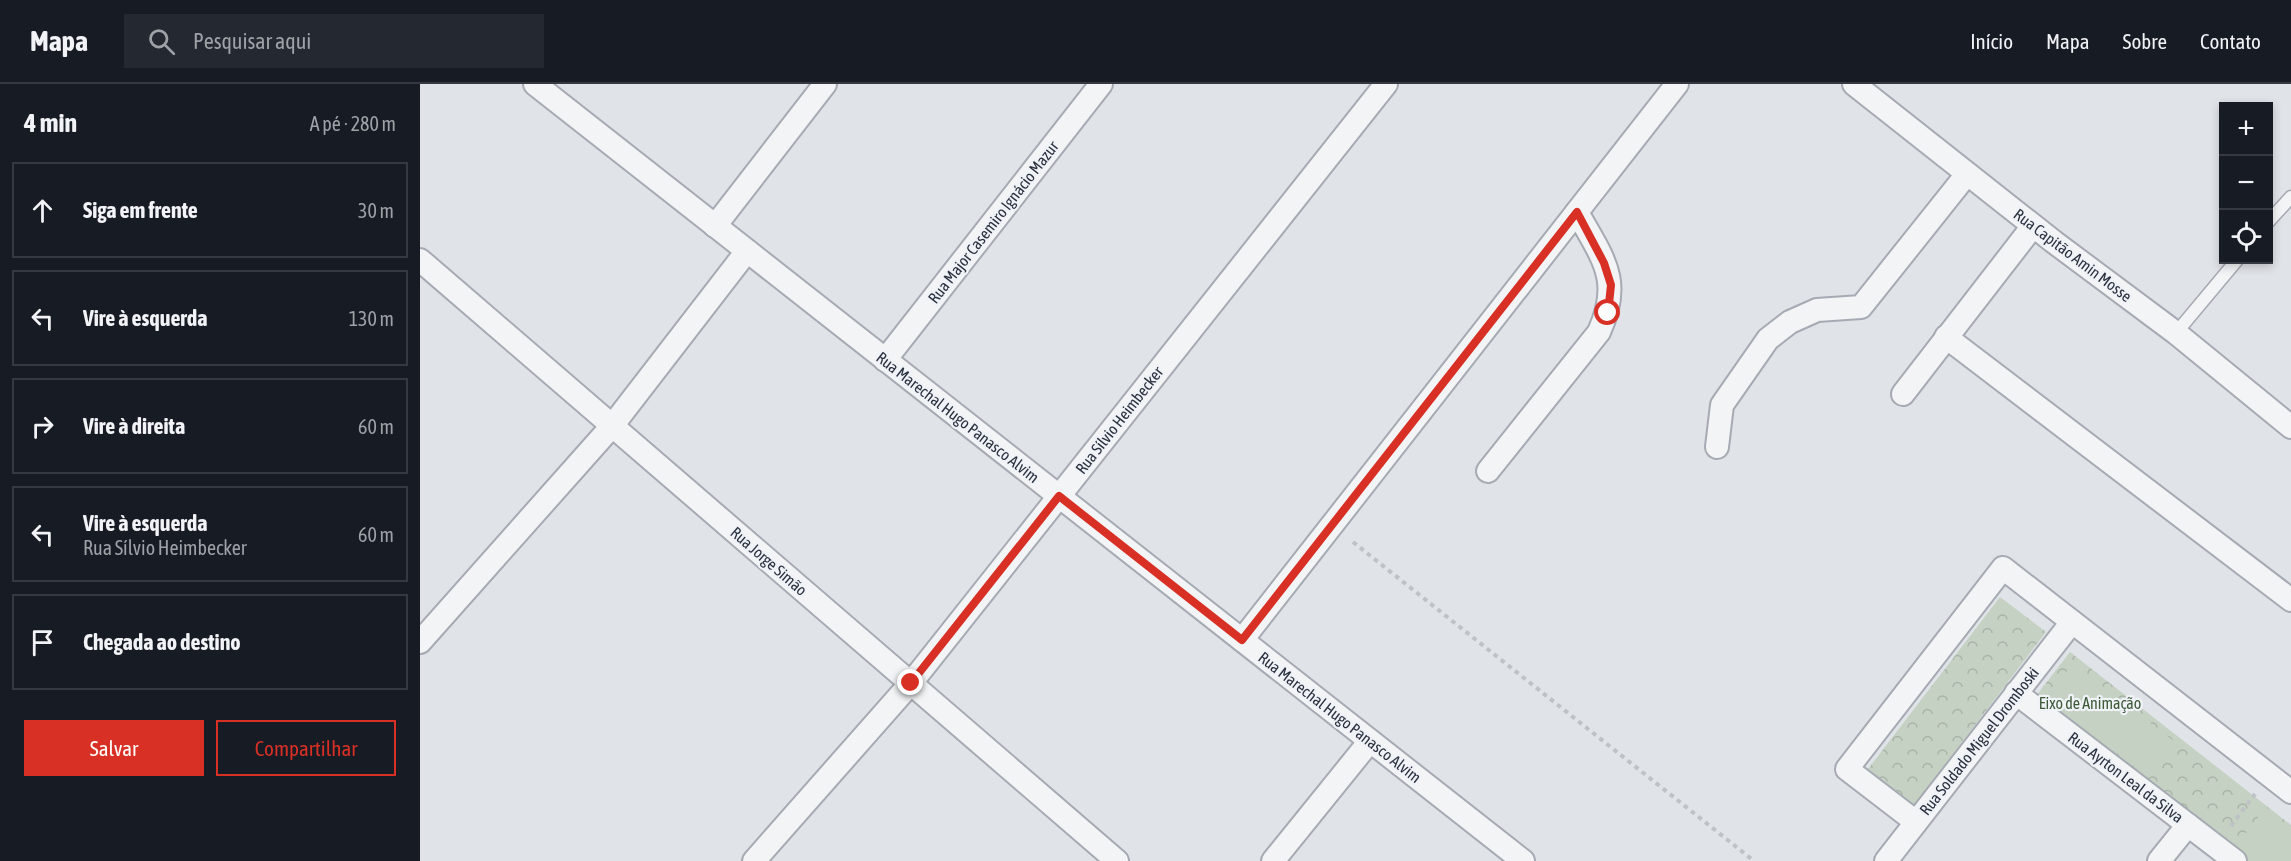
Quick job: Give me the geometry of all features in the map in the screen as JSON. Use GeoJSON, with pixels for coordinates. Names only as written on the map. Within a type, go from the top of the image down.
{"type":"FeatureCollection","features":[{"type":"Feature","properties":{"kind":"street"},"geometry":{"type":"LineString","coordinates":[[715,226],[825,84]]}},
{"type":"Feature","properties":{"kind":"street","name":"Rua Major Casemiro Ignácio Mazur"},"geometry":{"type":"LineString","coordinates":[[885,360],[1101,84]]}},
{"type":"Feature","properties":{"kind":"street","name":"Rua Sílvio Heimbecker"},"geometry":{"type":"LineString","coordinates":[[754,861],[911,683],[1386,84]]}},
{"type":"Feature","properties":{"kind":"street"},"geometry":{"type":"LineString","coordinates":[[1242,640],[1677,84]]}},
{"type":"Feature","properties":{"kind":"street","name":"Rua Capitão Amin Mosse"},"geometry":{"type":"LineString","coordinates":[[1854,84],[2033,226],[2176,333],[2291,427]]}},
{"type":"Feature","properties":{"kind":"street","name":"Rua Marechal Hugo Panasco Alvim"},"geometry":{"type":"LineString","coordinates":[[543,86],[715,226],[1523,861]]}},
{"type":"Feature","properties":{"kind":"street"},"geometry":{"type":"LineString","coordinates":[[1717,447],[1722,405],[1768,339],[1790,322],[1817,310],[1861,308],[1967,174]]}},
{"type":"Feature","properties":{"kind":"street"},"geometry":{"type":"LineString","coordinates":[[1488,471],[1599,332],[1608,313],[1611,285],[1604,263],[1577,212]]}},
{"type":"Feature","properties":{"kind":"street"},"geometry":{"type":"LineString","coordinates":[[1902,394],[2033,226]]}},
{"type":"Feature","properties":{"kind":"street"},"geometry":{"type":"LineString","coordinates":[[420,642],[612,426],[747,251]]}},
{"type":"Feature","properties":{"kind":"street","name":"Rua Jorge Simão"},"geometry":{"type":"LineString","coordinates":[[420,260],[1117,861]]}},
{"type":"Feature","properties":{"kind":"street"},"geometry":{"type":"LineString","coordinates":[[1946,337],[2291,600]]}},
{"type":"Feature","properties":{"kind":"street"},"geometry":{"type":"LineString","coordinates":[[1916,822],[1847,769],[2003,568],[2291,792]]}},
{"type":"Feature","properties":{"kind":"street","name":"Rua Soldado Miguel Dromboski"},"geometry":{"type":"LineString","coordinates":[[1886,861],[2072,622]]}},
{"type":"Feature","properties":{"kind":"street","name":"Rua Ayrton Leal da Silva"},"geometry":{"type":"LineString","coordinates":[[2016,693],[2235,861]]}},
{"type":"Feature","properties":{"kind":"street"},"geometry":{"type":"LineString","coordinates":[[1273,861],[1370,741]]}},
{"type":"Feature","properties":{"kind":"street"},"geometry":{"type":"LineString","coordinates":[[2159,861],[2188,825]]}},
{"type":"Feature","properties":{"kind":"lane"},"geometry":{"type":"LineString","coordinates":[[2273,217],[2291,198]]}},
{"type":"Feature","properties":{"kind":"lane"},"geometry":{"type":"LineString","coordinates":[[2176,333],[2234,264]]}},
{"type":"Feature","properties":{"kind":"path"},"geometry":{"type":"LineString","coordinates":[[1353,542],[1754,861]]}},
{"type":"Feature","properties":{"kind":"path"},"geometry":{"type":"LineString","coordinates":[[2215,846],[2270,776]]}},
{"type":"Feature","properties":{"kind":"green space","name":"Eixo de Animação"},"geometry":{"type":"Polygon","coordinates":[[[2000,597],[2046,632],[1914,805],[1868,769],[2000,597]]]}},
{"type":"Feature","properties":{"kind":"green space","name":"Eixo de Animação"},"geometry":{"type":"Polygon","coordinates":[[[2070,652],[2291,825],[2291,861],[2247,861],[2036,696],[2070,652]]]}},
{"type":"Feature","properties":{"kind":"green space"},"geometry":{"type":"Polygon","coordinates":[[[2073,663],[2175,742],[2148,777],[2047,698],[2073,663]]]}},
{"type":"Feature","properties":{"kind":"green space"},"geometry":{"type":"Polygon","coordinates":[[[2263,811],[2291,832],[2291,861],[2256,861],[2236,846],[2263,811]]]}},
{"type":"Feature","properties":{"kind":"route"},"geometry":{"type":"LineString","coordinates":[[911,683],[1059,496],[1242,640],[1577,212],[1604,263],[1611,285],[1608,313]]}}]}
